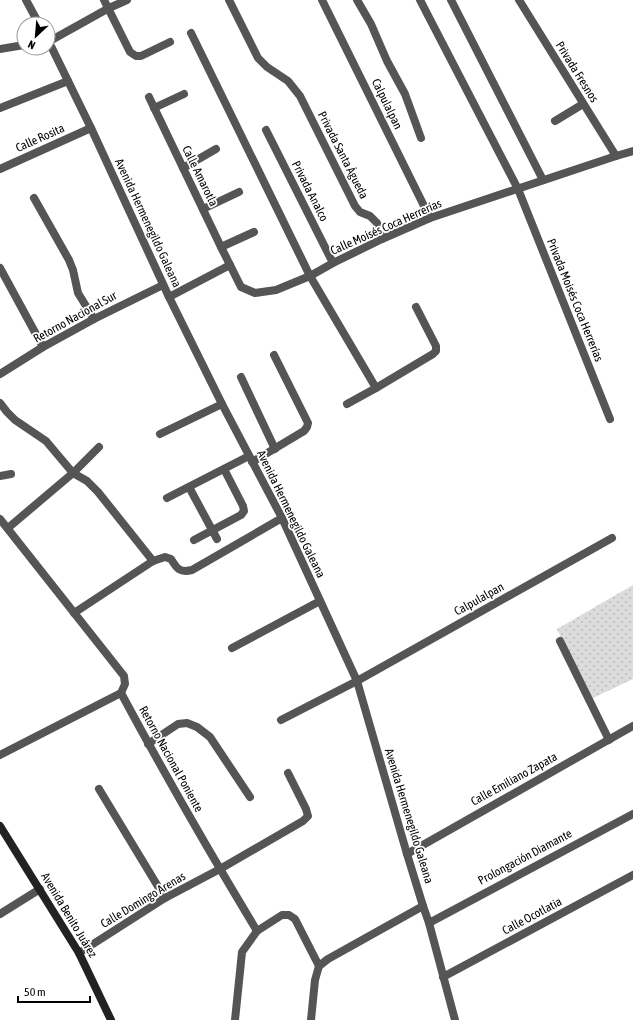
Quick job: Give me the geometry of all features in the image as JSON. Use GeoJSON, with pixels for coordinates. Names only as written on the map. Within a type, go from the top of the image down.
{"type":"FeatureCollection","features":[{"type":"Feature","properties":{"kind":"main road","name":"Avenida Benito Juárez"},"geometry":{"type":"LineString","coordinates":[[0,826],[80,953],[110,1020]]}},
{"type":"Feature","properties":{"kind":"street"},"geometry":{"type":"LineString","coordinates":[[26,0],[35,16]]}},
{"type":"Feature","properties":{"kind":"street"},"geometry":{"type":"LineString","coordinates":[[104,0],[130,52],[136,56],[141,56],[170,42]]}},
{"type":"Feature","properties":{"kind":"street"},"geometry":{"type":"LineString","coordinates":[[56,37],[127,0]]}},
{"type":"Feature","properties":{"kind":"street","name":"Privada Santa Águeda"},"geometry":{"type":"LineString","coordinates":[[229,0],[258,58],[267,67],[288,81],[300,96],[354,206],[360,212],[370,216],[377,223],[382,239]]}},
{"type":"Feature","properties":{"kind":"street","name":"Calpulalpan"},"geometry":{"type":"LineString","coordinates":[[322,0],[430,218]]}},
{"type":"Feature","properties":{"kind":"street"},"geometry":{"type":"LineString","coordinates":[[357,0],[372,24],[387,61],[405,94],[421,138]]}},
{"type":"Feature","properties":{"kind":"street","name":"Privada Moisés Coca Herrerías"},"geometry":{"type":"LineString","coordinates":[[420,0],[518,189],[610,420]]}},
{"type":"Feature","properties":{"kind":"street"},"geometry":{"type":"LineString","coordinates":[[451,0],[543,180]]}},
{"type":"Feature","properties":{"kind":"street","name":"Privada Fresnos"},"geometry":{"type":"LineString","coordinates":[[519,0],[616,156]]}},
{"type":"Feature","properties":{"kind":"street"},"geometry":{"type":"LineString","coordinates":[[191,33],[310,276],[376,388]]}},
{"type":"Feature","properties":{"kind":"street"},"geometry":{"type":"LineString","coordinates":[[0,49],[16,46]]}},
{"type":"Feature","properties":{"kind":"street","name":"Avenida Hermenegildo Galeana"},"geometry":{"type":"LineString","coordinates":[[56,56],[91,128],[163,285],[222,404],[282,518],[356,681],[407,854],[429,922],[456,1020]]}},
{"type":"Feature","properties":{"kind":"street"},"geometry":{"type":"LineString","coordinates":[[0,108],[68,80]]}},
{"type":"Feature","properties":{"kind":"street"},"geometry":{"type":"LineString","coordinates":[[154,108],[184,94]]}},
{"type":"Feature","properties":{"kind":"street","name":"Calle Amarotla"},"geometry":{"type":"LineString","coordinates":[[149,96],[230,265]]}},
{"type":"Feature","properties":{"kind":"street"},"geometry":{"type":"LineString","coordinates":[[555,121],[583,104]]}},
{"type":"Feature","properties":{"kind":"street","name":"Calle Rosita"},"geometry":{"type":"LineString","coordinates":[[0,169],[91,128]]}},
{"type":"Feature","properties":{"kind":"street","name":"Privada Analco"},"geometry":{"type":"LineString","coordinates":[[266,130],[333,263]]}},
{"type":"Feature","properties":{"kind":"street"},"geometry":{"type":"LineString","coordinates":[[183,168],[216,149]]}},
{"type":"Feature","properties":{"kind":"street","name":"Calle Moisés Coca Herrerías"},"geometry":{"type":"LineString","coordinates":[[230,265],[241,287],[255,293],[276,290],[310,276],[382,239],[430,218],[633,151]]}},
{"type":"Feature","properties":{"kind":"street"},"geometry":{"type":"LineString","coordinates":[[203,209],[239,192]]}},
{"type":"Feature","properties":{"kind":"street"},"geometry":{"type":"LineString","coordinates":[[34,198],[69,260],[78,292],[94,319]]}},
{"type":"Feature","properties":{"kind":"street"},"geometry":{"type":"LineString","coordinates":[[221,247],[254,232]]}},
{"type":"Feature","properties":{"kind":"street"},"geometry":{"type":"LineString","coordinates":[[169,297],[230,265]]}},
{"type":"Feature","properties":{"kind":"street"},"geometry":{"type":"LineString","coordinates":[[0,268],[43,347]]}},
{"type":"Feature","properties":{"kind":"street","name":"Retorno Nacional Sur"},"geometry":{"type":"LineString","coordinates":[[0,374],[43,347],[94,319],[163,285]]}},
{"type":"Feature","properties":{"kind":"street"},"geometry":{"type":"LineString","coordinates":[[347,404],[436,351],[436,346],[416,307]]}},
{"type":"Feature","properties":{"kind":"street"},"geometry":{"type":"LineString","coordinates":[[167,498],[224,468],[276,449],[308,427],[308,423],[274,355]]}},
{"type":"Feature","properties":{"kind":"street"},"geometry":{"type":"LineString","coordinates":[[241,377],[276,449]]}},
{"type":"Feature","properties":{"kind":"street"},"geometry":{"type":"LineString","coordinates":[[0,403],[15,420],[46,441],[73,473],[87,481],[98,492],[153,561]]}},
{"type":"Feature","properties":{"kind":"street"},"geometry":{"type":"LineString","coordinates":[[160,434],[222,404]]}},
{"type":"Feature","properties":{"kind":"street"},"geometry":{"type":"LineString","coordinates":[[8,528],[73,473],[99,447]]}},
{"type":"Feature","properties":{"kind":"street"},"geometry":{"type":"LineString","coordinates":[[194,540],[244,511],[243,506],[224,468]]}},
{"type":"Feature","properties":{"kind":"street"},"geometry":{"type":"LineString","coordinates":[[0,476],[11,474]]}},
{"type":"Feature","properties":{"kind":"street"},"geometry":{"type":"LineString","coordinates":[[188,487],[217,539]]}},
{"type":"Feature","properties":{"kind":"street"},"geometry":{"type":"LineString","coordinates":[[74,613],[153,561],[165,557],[171,559],[177,568],[184,572],[192,570],[282,518]]}},
{"type":"Feature","properties":{"kind":"street"},"geometry":{"type":"LineString","coordinates":[[0,519],[124,676],[125,684],[121,693],[0,755]]}},
{"type":"Feature","properties":{"kind":"street","name":"Calpulalpan"},"geometry":{"type":"LineString","coordinates":[[281,720],[356,681],[612,538]]}},
{"type":"Feature","properties":{"kind":"street"},"geometry":{"type":"LineString","coordinates":[[232,648],[320,601]]}},
{"type":"Feature","properties":{"kind":"street"},"geometry":{"type":"LineString","coordinates":[[560,640],[609,740]]}},
{"type":"Feature","properties":{"kind":"street","name":"Retorno Nacional Poniente"},"geometry":{"type":"LineString","coordinates":[[121,693],[148,744],[220,870],[257,931]]}},
{"type":"Feature","properties":{"kind":"street"},"geometry":{"type":"LineString","coordinates":[[148,744],[178,724],[188,723],[196,727],[210,737],[250,797]]}},
{"type":"Feature","properties":{"kind":"street","name":"Calle Emiliano Zapata"},"geometry":{"type":"LineString","coordinates":[[407,854],[633,726]]}},
{"type":"Feature","properties":{"kind":"street","name":"Calle Domingo Arenas"},"geometry":{"type":"LineString","coordinates":[[80,953],[165,898],[220,870],[303,821],[308,816],[306,809],[288,773]]}},
{"type":"Feature","properties":{"kind":"street"},"geometry":{"type":"LineString","coordinates":[[99,789],[165,898]]}},
{"type":"Feature","properties":{"kind":"street","name":"Prolongación Diamante"},"geometry":{"type":"LineString","coordinates":[[429,922],[633,814]]}},
{"type":"Feature","properties":{"kind":"street","name":"Calle Ocotlatia"},"geometry":{"type":"LineString","coordinates":[[443,977],[633,875]]}},
{"type":"Feature","properties":{"kind":"street"},"geometry":{"type":"LineString","coordinates":[[0,914],[40,889]]}},
{"type":"Feature","properties":{"kind":"street"},"geometry":{"type":"LineString","coordinates":[[311,1020],[315,980],[319,966],[328,959],[423,906]]}},
{"type":"Feature","properties":{"kind":"street"},"geometry":{"type":"LineString","coordinates":[[235,1020],[242,952],[257,931],[282,915],[289,915],[295,919],[319,966]]}},
{"type":"Feature","properties":{"kind":"shaded area"},"geometry":{"type":"Polygon","coordinates":[[[633,585],[633,679],[591,699],[557,629],[633,585]]]}}]}
